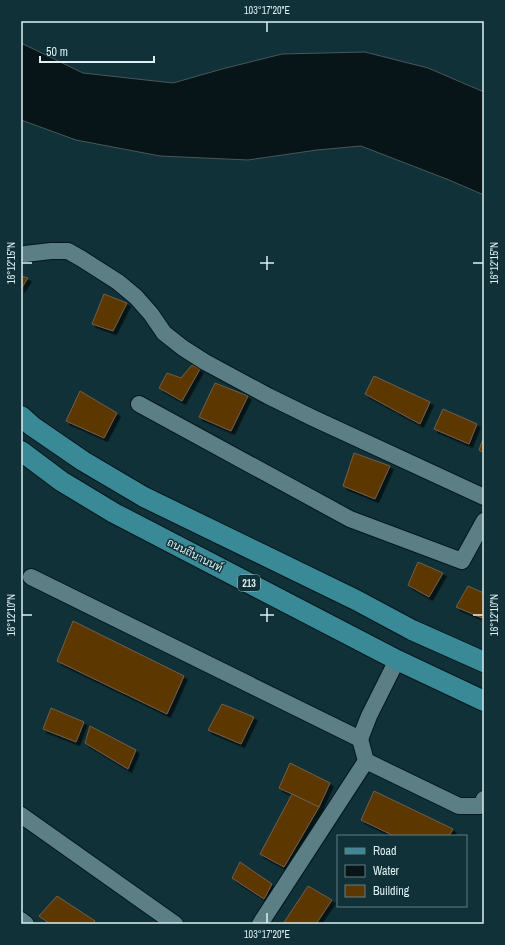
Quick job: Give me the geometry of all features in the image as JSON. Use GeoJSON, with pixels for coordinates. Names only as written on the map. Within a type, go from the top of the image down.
{"type":"FeatureCollection","features":[{"type":"Feature","properties":{"kind":"main road"},"geometry":{"type":"LineString","coordinates":[[21,416],[32,426],[83,461],[144,497],[356,600],[412,630],[484,662]]}},
{"type":"Feature","properties":{"kind":"main road","name":"ถนนถีนานนท์"},"geometry":{"type":"LineString","coordinates":[[21,451],[61,481],[114,513],[397,660],[484,701]]}},
{"type":"Feature","properties":{"kind":"main road"},"geometry":{"type":"LineString","coordinates":[[397,660],[412,630]]}},
{"type":"Feature","properties":{"kind":"street"},"geometry":{"type":"LineString","coordinates":[[25,254],[68,251],[112,278],[136,297],[151,314],[164,333],[205,362],[313,418],[484,497]]}},
{"type":"Feature","properties":{"kind":"street"},"geometry":{"type":"LineString","coordinates":[[139,404],[350,519],[462,561],[484,521]]}},
{"type":"Feature","properties":{"kind":"street"},"geometry":{"type":"LineString","coordinates":[[30,577],[360,739]]}},
{"type":"Feature","properties":{"kind":"street"},"geometry":{"type":"LineString","coordinates":[[260,924],[366,761],[360,739],[397,660]]}},
{"type":"Feature","properties":{"kind":"street"},"geometry":{"type":"LineString","coordinates":[[366,761],[459,806],[483,804]]}},
{"type":"Feature","properties":{"kind":"street"},"geometry":{"type":"LineString","coordinates":[[21,815],[175,924]]}},
{"type":"Feature","properties":{"kind":"street"},"geometry":{"type":"LineString","coordinates":[[21,920],[26,924]]}},
{"type":"Feature","properties":{"kind":"water"},"geometry":{"type":"Polygon","coordinates":[[[21,43],[83,73],[173,83],[282,54],[365,52],[428,68],[484,92],[484,195],[361,146],[317,150],[248,160],[160,156],[76,140],[21,120],[21,43]]]}},
{"type":"Feature","properties":{"kind":"building"},"geometry":{"type":"Polygon","coordinates":[[[21,276],[28,278],[21,289],[21,276]]]}},
{"type":"Feature","properties":{"kind":"building"},"geometry":{"type":"Polygon","coordinates":[[[104,294],[127,303],[113,331],[92,324],[104,294]]]}},
{"type":"Feature","properties":{"kind":"building"},"geometry":{"type":"Polygon","coordinates":[[[192,365],[200,369],[182,401],[159,388],[167,373],[181,378],[192,365]]]}},
{"type":"Feature","properties":{"kind":"building"},"geometry":{"type":"Polygon","coordinates":[[[374,376],[430,402],[420,424],[365,394],[374,376]]]}},
{"type":"Feature","properties":{"kind":"building"},"geometry":{"type":"Polygon","coordinates":[[[215,383],[248,396],[231,431],[199,417],[215,383]]]}},
{"type":"Feature","properties":{"kind":"building"},"geometry":{"type":"Polygon","coordinates":[[[80,391],[117,413],[104,438],[66,421],[80,391]]]}},
{"type":"Feature","properties":{"kind":"building"},"geometry":{"type":"Polygon","coordinates":[[[443,409],[477,424],[469,444],[434,429],[443,409]]]}},
{"type":"Feature","properties":{"kind":"building"},"geometry":{"type":"Polygon","coordinates":[[[484,436],[484,453],[479,450],[484,436]]]}},
{"type":"Feature","properties":{"kind":"building"},"geometry":{"type":"Polygon","coordinates":[[[354,453],[390,466],[375,499],[343,486],[354,453]]]}},
{"type":"Feature","properties":{"kind":"building"},"geometry":{"type":"Polygon","coordinates":[[[418,562],[443,573],[429,597],[408,585],[418,562]]]}},
{"type":"Feature","properties":{"kind":"building"},"geometry":{"type":"Polygon","coordinates":[[[468,586],[484,593],[484,615],[482,618],[456,607],[468,586]]]}},
{"type":"Feature","properties":{"kind":"building"},"geometry":{"type":"Polygon","coordinates":[[[73,621],[184,676],[167,714],[57,661],[73,621]]]}},
{"type":"Feature","properties":{"kind":"building"},"geometry":{"type":"Polygon","coordinates":[[[222,704],[254,717],[241,744],[208,730],[222,704]]]}},
{"type":"Feature","properties":{"kind":"building"},"geometry":{"type":"Polygon","coordinates":[[[51,708],[84,722],[76,742],[43,729],[51,708]]]}},
{"type":"Feature","properties":{"kind":"building"},"geometry":{"type":"Polygon","coordinates":[[[90,726],[136,750],[128,769],[85,743],[90,726]]]}},
{"type":"Feature","properties":{"kind":"building"},"geometry":{"type":"Polygon","coordinates":[[[290,763],[330,783],[319,807],[279,788],[290,763]]]}},
{"type":"Feature","properties":{"kind":"building"},"geometry":{"type":"Polygon","coordinates":[[[374,791],[453,829],[450,835],[392,835],[361,820],[374,791]]]}},
{"type":"Feature","properties":{"kind":"building"},"geometry":{"type":"Polygon","coordinates":[[[292,794],[319,807],[284,867],[260,854],[292,794]]]}},
{"type":"Feature","properties":{"kind":"building"},"geometry":{"type":"Polygon","coordinates":[[[240,862],[272,884],[264,899],[232,878],[240,862]]]}},
{"type":"Feature","properties":{"kind":"building"},"geometry":{"type":"Polygon","coordinates":[[[308,886],[332,900],[316,924],[283,924],[308,886]]]}},
{"type":"Feature","properties":{"kind":"building"},"geometry":{"type":"Polygon","coordinates":[[[57,896],[95,921],[93,924],[50,924],[39,916],[57,896]]]}}]}
